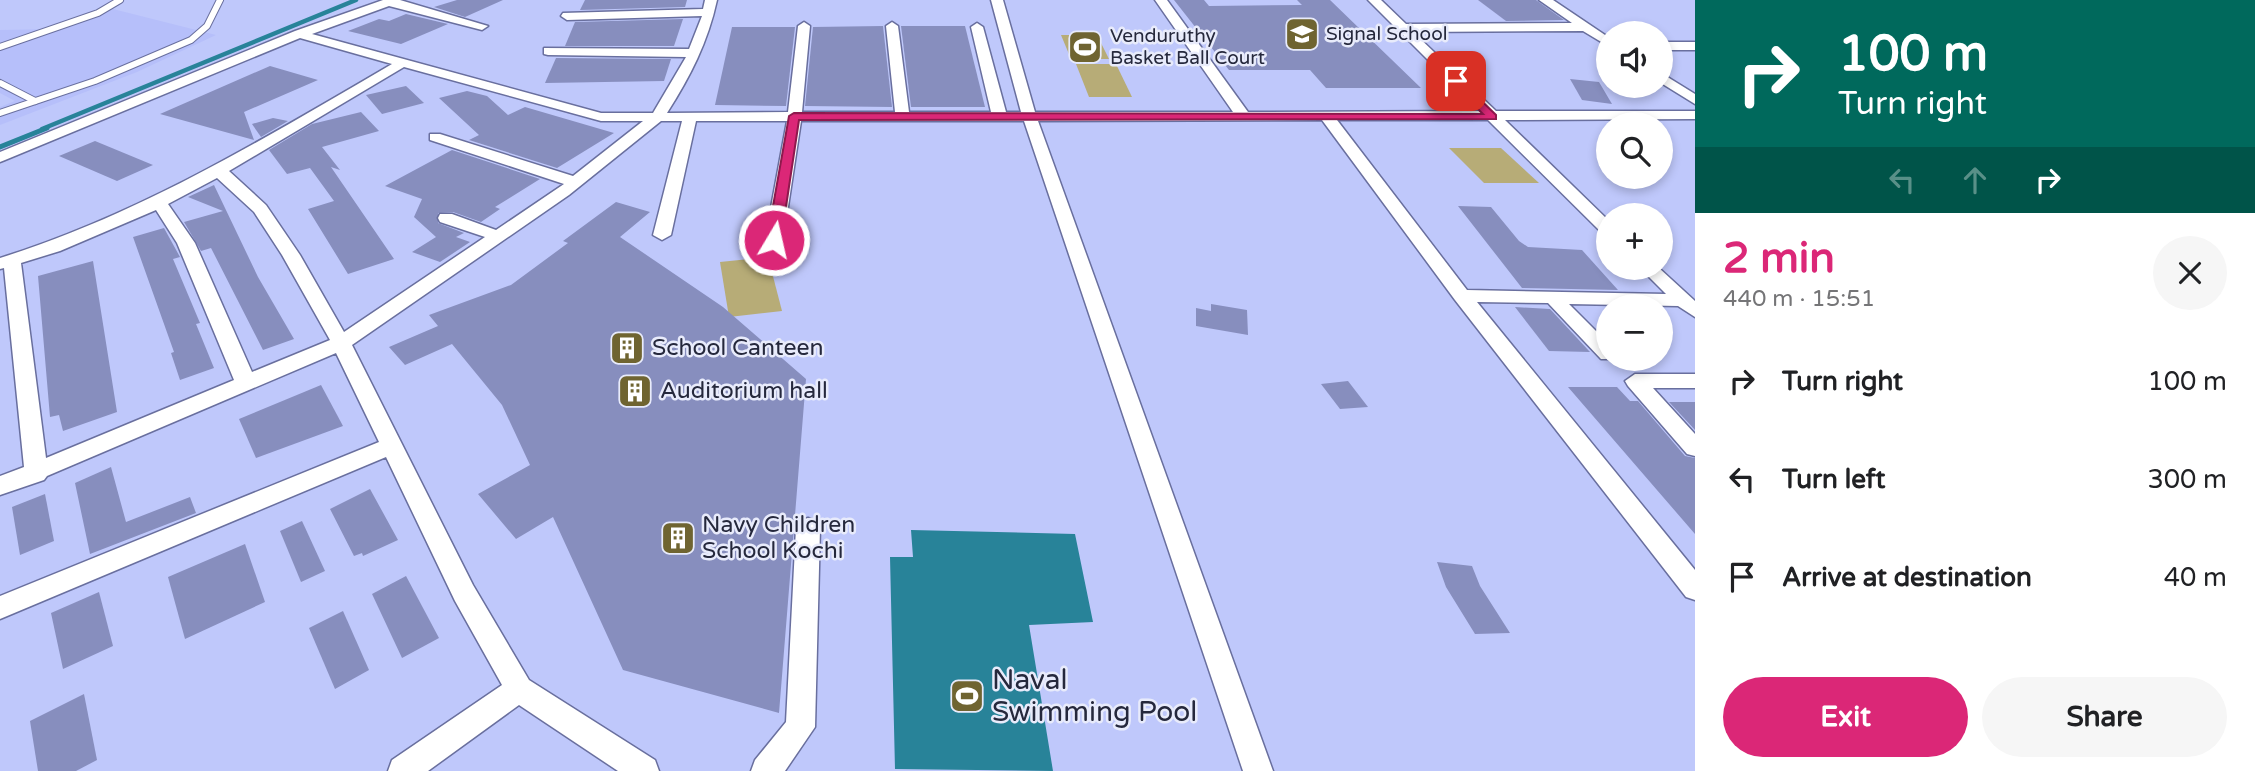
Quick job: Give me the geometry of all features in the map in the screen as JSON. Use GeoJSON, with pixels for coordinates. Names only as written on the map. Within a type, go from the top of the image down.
{"type":"FeatureCollection","features":[{"type":"Feature","properties":{"kind":"street"},"geometry":{"type":"LineString","coordinates":[[996,0],[1030,118],[1258,771]]}},
{"type":"Feature","properties":{"kind":"street"},"geometry":{"type":"LineString","coordinates":[[1161,0],[1245,118]]}},
{"type":"Feature","properties":{"kind":"street"},"geometry":{"type":"LineString","coordinates":[[1374,0],[1596,217]]}},
{"type":"Feature","properties":{"kind":"street"},"geometry":{"type":"LineString","coordinates":[[1545,0],[1596,34]]}},
{"type":"Feature","properties":{"kind":"street"},"geometry":{"type":"LineString","coordinates":[[0,158],[299,34],[391,1],[482,26]]}},
{"type":"Feature","properties":{"kind":"street"},"geometry":{"type":"LineString","coordinates":[[0,486],[36,474],[341,343],[575,182],[657,117],[678,85],[694,53],[710,6],[567,16]]}},
{"type":"Feature","properties":{"kind":"street"},"geometry":{"type":"LineString","coordinates":[[774,240],[794,116],[804,26]]}},
{"type":"Feature","properties":{"kind":"street"},"geometry":{"type":"LineString","coordinates":[[892,26],[903,118]]}},
{"type":"Feature","properties":{"kind":"street"},"geometry":{"type":"LineString","coordinates":[[977,27],[1000,118]]}},
{"type":"Feature","properties":{"kind":"street"},"geometry":{"type":"LineString","coordinates":[[1401,28],[1586,27]]}},
{"type":"Feature","properties":{"kind":"street"},"geometry":{"type":"LineString","coordinates":[[299,34],[601,117],[1245,118],[1695,115]]}},
{"type":"Feature","properties":{"kind":"street"},"geometry":{"type":"LineString","coordinates":[[1673,46],[1695,46]]}},
{"type":"Feature","properties":{"kind":"street"},"geometry":{"type":"LineString","coordinates":[[548,51],[694,53]]}},
{"type":"Feature","properties":{"kind":"street"},"geometry":{"type":"LineString","coordinates":[[36,474],[6,262],[159,202],[219,172],[402,63]]}},
{"type":"Feature","properties":{"kind":"street"},"geometry":{"type":"LineString","coordinates":[[1673,86],[1695,100]]}},
{"type":"Feature","properties":{"kind":"street"},"geometry":{"type":"LineString","coordinates":[[662,235],[690,117]]}},
{"type":"Feature","properties":{"kind":"street"},"geometry":{"type":"LineString","coordinates":[[1327,117],[1462,296],[1695,589]]}},
{"type":"Feature","properties":{"kind":"street"},"geometry":{"type":"LineString","coordinates":[[435,137],[575,182]]}},
{"type":"Feature","properties":{"kind":"street"},"geometry":{"type":"LineString","coordinates":[[219,172],[260,209],[291,255],[341,343],[393,444],[464,593],[519,689],[643,771]]}},
{"type":"Feature","properties":{"kind":"street"},"geometry":{"type":"LineString","coordinates":[[159,202],[186,243],[247,385]]}},
{"type":"Feature","properties":{"kind":"street"},"geometry":{"type":"LineString","coordinates":[[446,218],[497,236]]}},
{"type":"Feature","properties":{"kind":"street"},"geometry":{"type":"LineString","coordinates":[[1662,280],[1689,306]]}},
{"type":"Feature","properties":{"kind":"street"},"geometry":{"type":"LineString","coordinates":[[1462,296],[1689,306]]}},
{"type":"Feature","properties":{"kind":"street"},"geometry":{"type":"LineString","coordinates":[[1553,298],[1596,342]]}},
{"type":"Feature","properties":{"kind":"street"},"geometry":{"type":"LineString","coordinates":[[1624,371],[1695,448]]}},
{"type":"Feature","properties":{"kind":"street"},"geometry":{"type":"LineString","coordinates":[[1634,381],[1695,381]]}},
{"type":"Feature","properties":{"kind":"street"},"geometry":{"type":"LineString","coordinates":[[0,608],[393,444]]}},
{"type":"Feature","properties":{"kind":"street"},"geometry":{"type":"LineString","coordinates":[[766,771],[800,727],[808,527]]}},
{"type":"Feature","properties":{"kind":"street"},"geometry":{"type":"LineString","coordinates":[[403,771],[519,689]]}},
{"type":"Feature","properties":{"kind":"lane"},"geometry":{"type":"LineString","coordinates":[[0,47],[98,13],[120,0]]}},
{"type":"Feature","properties":{"kind":"lane"},"geometry":{"type":"LineString","coordinates":[[0,113],[118,72],[191,40],[207,26],[219,0]]}},
{"type":"Feature","properties":{"kind":"lane"},"geometry":{"type":"LineString","coordinates":[[0,83],[35,101]]}},
{"type":"Feature","properties":{"kind":"shaded area"},"geometry":{"type":"Polygon","coordinates":[[[113,9],[216,35],[137,72],[0,125],[0,107],[15,101],[0,93],[0,30],[51,29],[113,9]]]}},
{"type":"Feature","properties":{"kind":"shaded area","name":"Venduruthy Basket Ball Court"},"geometry":{"type":"Polygon","coordinates":[[[1061,35],[1097,35],[1109,59],[1071,59],[1061,35]]]}},
{"type":"Feature","properties":{"kind":"shaded area"},"geometry":{"type":"Polygon","coordinates":[[[1076,64],[1116,64],[1132,97],[1089,97],[1076,64]]]}},
{"type":"Feature","properties":{"kind":"shaded area"},"geometry":{"type":"Polygon","coordinates":[[[1449,148],[1501,148],[1539,183],[1484,183],[1449,148]]]}},
{"type":"Feature","properties":{"kind":"shaded area"},"geometry":{"type":"Polygon","coordinates":[[[768,257],[782,311],[729,317],[720,262],[768,257]]]}},
{"type":"Feature","properties":{"kind":"shaded area","name":"Naval Swimming Pool"},"geometry":{"type":"Polygon","coordinates":[[[911,530],[1075,534],[1093,622],[1029,625],[1053,771],[895,769],[890,557],[913,557],[911,530]]]}},
{"type":"Feature","properties":{"kind":"building"},"geometry":{"type":"Polygon","coordinates":[[[457,0],[503,0],[465,17],[434,7],[457,0]]]}},
{"type":"Feature","properties":{"kind":"building"},"geometry":{"type":"Polygon","coordinates":[[[585,0],[687,0],[685,7],[580,10],[585,0]]]}},
{"type":"Feature","properties":{"kind":"building"},"geometry":{"type":"Polygon","coordinates":[[[1174,0],[1204,0],[1209,6],[1302,5],[1297,0],[1330,0],[1421,88],[1326,88],[1310,70],[1229,70],[1174,0]]]}},
{"type":"Feature","properties":{"kind":"building"},"geometry":{"type":"Polygon","coordinates":[[[1478,0],[1536,0],[1564,20],[1506,21],[1478,0]]]}},
{"type":"Feature","properties":{"kind":"building"},"geometry":{"type":"Polygon","coordinates":[[[406,14],[448,24],[401,44],[348,31],[379,19],[389,21],[406,14]]]}},
{"type":"Feature","properties":{"kind":"building"},"geometry":{"type":"Polygon","coordinates":[[[683,19],[674,46],[565,46],[575,22],[683,19]]]}},
{"type":"Feature","properties":{"kind":"building"},"geometry":{"type":"Polygon","coordinates":[[[883,26],[892,107],[805,106],[813,27],[883,26]]]}},
{"type":"Feature","properties":{"kind":"building"},"geometry":{"type":"Polygon","coordinates":[[[901,26],[965,26],[985,107],[911,107],[901,26]]]}},
{"type":"Feature","properties":{"kind":"building"},"geometry":{"type":"Polygon","coordinates":[[[732,27],[795,27],[786,106],[715,105],[732,27]]]}},
{"type":"Feature","properties":{"kind":"building"},"geometry":{"type":"Polygon","coordinates":[[[556,58],[671,59],[664,81],[545,83],[556,58]]]}},
{"type":"Feature","properties":{"kind":"building"},"geometry":{"type":"Polygon","coordinates":[[[270,66],[318,80],[244,112],[254,140],[160,114],[270,66]]]}},
{"type":"Feature","properties":{"kind":"building"},"geometry":{"type":"Polygon","coordinates":[[[1570,79],[1596,82],[1596,98],[1608,98],[1612,104],[1582,100],[1570,79]]]}},
{"type":"Feature","properties":{"kind":"building"},"geometry":{"type":"Polygon","coordinates":[[[406,86],[424,103],[382,114],[366,95],[406,86]]]}},
{"type":"Feature","properties":{"kind":"building"},"geometry":{"type":"Polygon","coordinates":[[[467,91],[487,96],[508,115],[525,107],[614,133],[557,168],[469,140],[479,135],[439,98],[467,91]]]}},
{"type":"Feature","properties":{"kind":"building"},"geometry":{"type":"Polygon","coordinates":[[[361,112],[379,131],[322,147],[340,170],[331,167],[394,259],[348,274],[308,209],[334,201],[310,168],[287,174],[269,150],[312,124],[361,112]]]}},
{"type":"Feature","properties":{"kind":"building"},"geometry":{"type":"Polygon","coordinates":[[[273,118],[288,121],[261,137],[252,124],[273,118]]]}},
{"type":"Feature","properties":{"kind":"building"},"geometry":{"type":"Polygon","coordinates":[[[95,141],[153,165],[117,181],[59,156],[95,141]]]}},
{"type":"Feature","properties":{"kind":"building"},"geometry":{"type":"Polygon","coordinates":[[[452,150],[540,179],[495,207],[500,209],[481,222],[453,212],[438,213],[438,223],[464,233],[456,237],[470,242],[440,262],[412,252],[436,237],[414,217],[422,199],[385,186],[452,150]]]}},
{"type":"Feature","properties":{"kind":"building"},"geometry":{"type":"Polygon","coordinates":[[[214,185],[258,277],[294,339],[263,350],[211,248],[201,251],[184,222],[223,211],[188,197],[214,185]]]}},
{"type":"Feature","properties":{"kind":"building","name":"Navy Children School Kochi"},"geometry":{"type":"Polygon","coordinates":[[[616,202],[650,212],[620,237],[723,307],[806,379],[779,713],[623,670],[553,517],[516,539],[478,494],[530,465],[502,405],[452,344],[405,365],[389,347],[438,326],[429,315],[511,285],[568,243],[563,241],[616,202]]]}},
{"type":"Feature","properties":{"kind":"building"},"geometry":{"type":"Polygon","coordinates":[[[1458,206],[1491,207],[1519,241],[1528,247],[1582,250],[1596,266],[1596,280],[1609,280],[1618,290],[1522,288],[1458,206]]]}},
{"type":"Feature","properties":{"kind":"building"},"geometry":{"type":"Polygon","coordinates":[[[164,228],[180,257],[173,259],[200,323],[196,324],[214,368],[180,380],[171,353],[174,352],[133,237],[164,228]]]}},
{"type":"Feature","properties":{"kind":"building"},"geometry":{"type":"Polygon","coordinates":[[[93,261],[117,412],[63,431],[59,415],[50,417],[38,276],[93,261]]]}},
{"type":"Feature","properties":{"kind":"building"},"geometry":{"type":"Polygon","coordinates":[[[1211,304],[1247,310],[1248,335],[1196,326],[1196,308],[1211,311],[1211,304]]]}},
{"type":"Feature","properties":{"kind":"building"},"geometry":{"type":"Polygon","coordinates":[[[1515,307],[1550,309],[1590,352],[1549,351],[1515,307]]]}},
{"type":"Feature","properties":{"kind":"building"},"geometry":{"type":"Polygon","coordinates":[[[1348,381],[1368,407],[1340,409],[1321,384],[1348,381]]]}},
{"type":"Feature","properties":{"kind":"building"},"geometry":{"type":"Polygon","coordinates":[[[321,385],[343,426],[256,458],[239,419],[321,385]]]}},
{"type":"Feature","properties":{"kind":"building"},"geometry":{"type":"Polygon","coordinates":[[[1568,387],[1617,387],[1630,401],[1638,401],[1685,456],[1695,458],[1695,534],[1568,387]]]}},
{"type":"Feature","properties":{"kind":"building"},"geometry":{"type":"Polygon","coordinates":[[[1669,402],[1695,402],[1695,430],[1669,402]]]}},
{"type":"Feature","properties":{"kind":"building"},"geometry":{"type":"Polygon","coordinates":[[[111,467],[126,522],[190,497],[196,513],[90,554],[75,483],[111,467]]]}},
{"type":"Feature","properties":{"kind":"building"},"geometry":{"type":"Polygon","coordinates":[[[370,489],[398,540],[363,556],[362,553],[354,556],[330,509],[370,489]]]}},
{"type":"Feature","properties":{"kind":"building"},"geometry":{"type":"Polygon","coordinates":[[[45,494],[54,541],[20,555],[12,507],[45,494]]]}},
{"type":"Feature","properties":{"kind":"building"},"geometry":{"type":"Polygon","coordinates":[[[302,521],[325,571],[301,582],[280,531],[302,521]]]}},
{"type":"Feature","properties":{"kind":"building"},"geometry":{"type":"Polygon","coordinates":[[[245,544],[265,602],[185,639],[168,577],[245,544]]]}},
{"type":"Feature","properties":{"kind":"building"},"geometry":{"type":"Polygon","coordinates":[[[1437,562],[1472,566],[1480,586],[1510,633],[1475,634],[1446,587],[1437,562]]]}},
{"type":"Feature","properties":{"kind":"building"},"geometry":{"type":"Polygon","coordinates":[[[406,576],[439,638],[402,658],[372,594],[406,576]]]}},
{"type":"Feature","properties":{"kind":"building"},"geometry":{"type":"Polygon","coordinates":[[[99,592],[113,646],[63,669],[51,613],[99,592]]]}},
{"type":"Feature","properties":{"kind":"building"},"geometry":{"type":"Polygon","coordinates":[[[343,611],[369,670],[335,689],[309,628],[343,611]]]}},
{"type":"Feature","properties":{"kind":"building"},"geometry":{"type":"Polygon","coordinates":[[[84,694],[97,760],[76,771],[38,771],[30,721],[84,694]]]}},
{"type":"Feature","properties":{"kind":"waterway"},"geometry":{"type":"LineString","coordinates":[[42,129],[356,0]]}},
{"type":"Feature","properties":{"kind":"waterway"},"geometry":{"type":"LineString","coordinates":[[0,147],[47,128]]}},
{"type":"Feature","properties":{"kind":"place","name":"Signal School"},"geometry":{"type":"Point","coordinates":[1302,34]}},
{"type":"Feature","properties":{"kind":"place","name":"Venduruthy Basket Ball Court"},"geometry":{"type":"Point","coordinates":[1085,47]}},
{"type":"Feature","properties":{"kind":"place","name":"School Canteen"},"geometry":{"type":"Point","coordinates":[627,348]}},
{"type":"Feature","properties":{"kind":"place","name":"Auditorium hall"},"geometry":{"type":"Point","coordinates":[635,391]}},
{"type":"Feature","properties":{"kind":"place","name":"Navy Children School Kochi"},"geometry":{"type":"Point","coordinates":[678,538]}},
{"type":"Feature","properties":{"kind":"place","name":"Naval Swimming Pool"},"geometry":{"type":"Point","coordinates":[967,696]}},
{"type":"Feature","properties":{"kind":"route"},"geometry":{"type":"LineString","coordinates":[[774,240],[794,116],[1493,117],[1456,81]]}}]}
